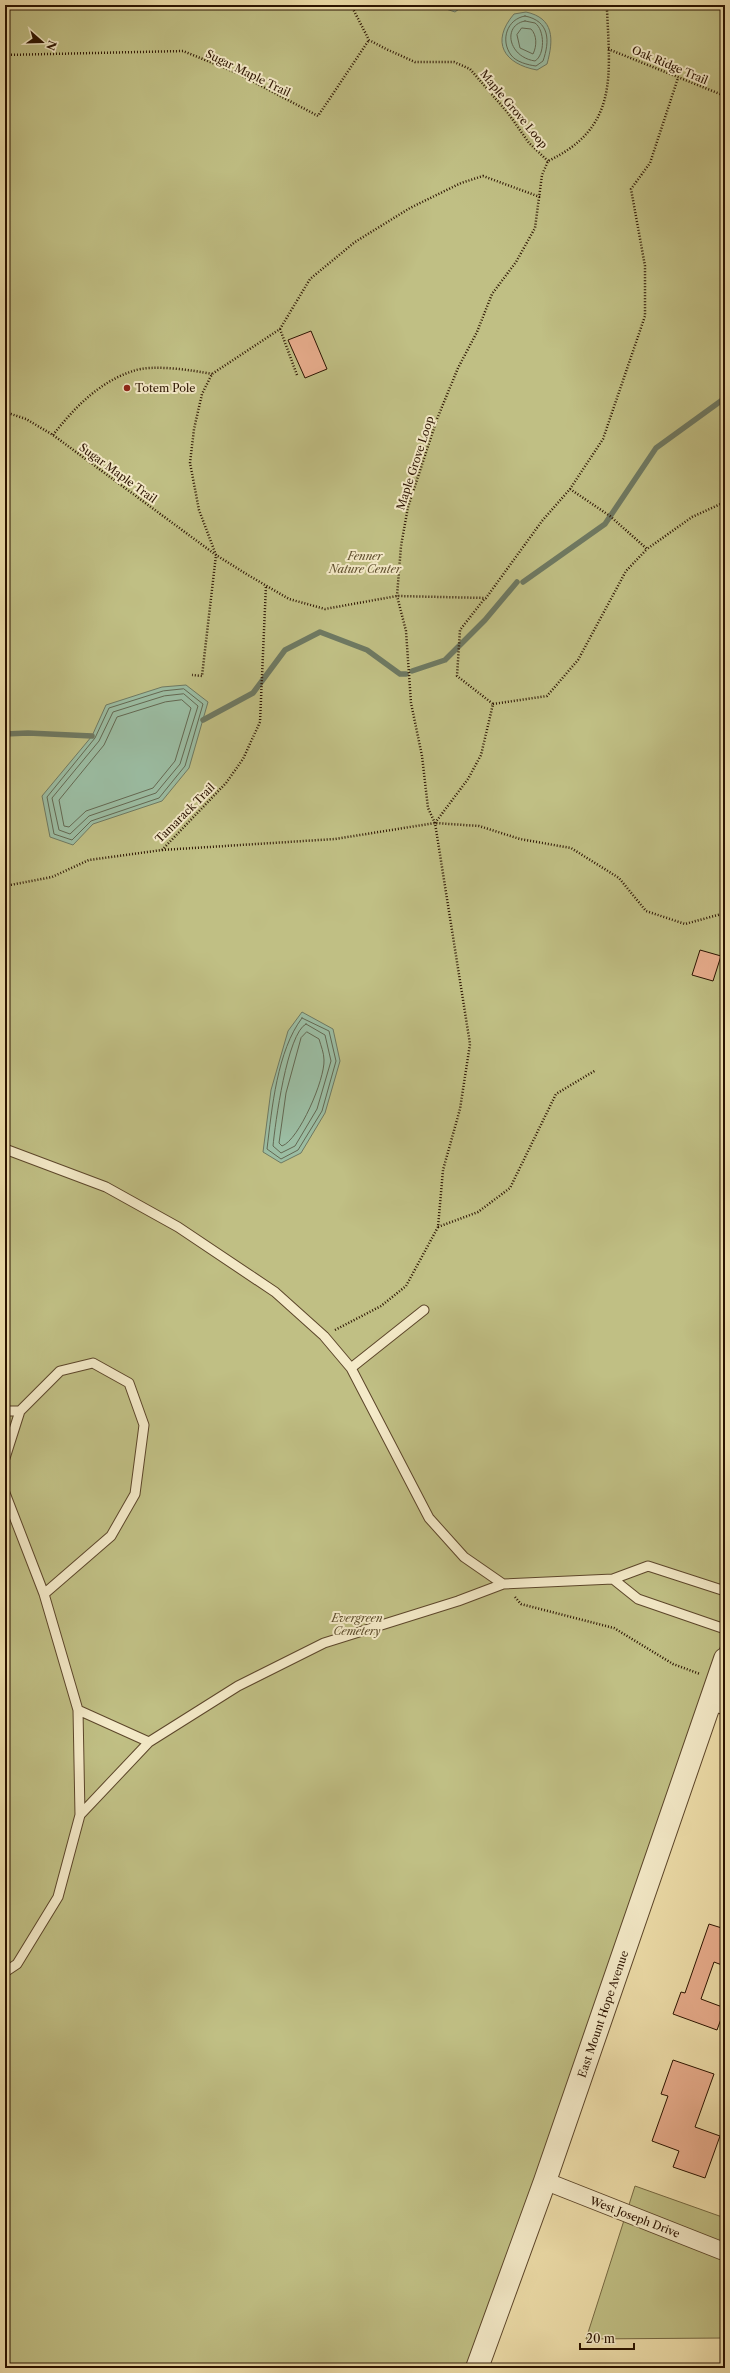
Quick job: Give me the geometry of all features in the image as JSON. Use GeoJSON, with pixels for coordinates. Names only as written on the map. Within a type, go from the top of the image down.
{"type":"FeatureCollection","features":[{"type":"Feature","properties":{"kind":"street","name":"East Mount Hope Avenue"},"geometry":{"type":"LineString","coordinates":[[477,2368],[718,1703],[725,1659]]}},
{"type":"Feature","properties":{"kind":"street","name":"West Joseph Drive"},"geometry":{"type":"LineString","coordinates":[[545,2181],[725,2252]]}},
{"type":"Feature","properties":{"kind":"lane"},"geometry":{"type":"LineString","coordinates":[[5,1149],[106,1187],[178,1227],[275,1292],[324,1336],[351,1368],[429,1518],[464,1558],[503,1584]]}},
{"type":"Feature","properties":{"kind":"lane"},"geometry":{"type":"LineString","coordinates":[[351,1368],[424,1310]]}},
{"type":"Feature","properties":{"kind":"lane"},"geometry":{"type":"LineString","coordinates":[[5,1458],[20,1411],[60,1371],[93,1363],[129,1383],[144,1425],[135,1494],[111,1536],[44,1594]]}},
{"type":"Feature","properties":{"kind":"lane"},"geometry":{"type":"LineString","coordinates":[[5,1410],[20,1411]]}},
{"type":"Feature","properties":{"kind":"lane"},"geometry":{"type":"LineString","coordinates":[[5,1493],[44,1594],[78,1710],[80,1815],[58,1897],[17,1964],[5,1972]]}},
{"type":"Feature","properties":{"kind":"lane"},"geometry":{"type":"LineString","coordinates":[[80,1815],[148,1742],[238,1686],[324,1644],[458,1601],[503,1584],[613,1579],[648,1566],[725,1591]]}},
{"type":"Feature","properties":{"kind":"lane"},"geometry":{"type":"LineString","coordinates":[[613,1579],[638,1599],[725,1630]]}},
{"type":"Feature","properties":{"kind":"lane"},"geometry":{"type":"LineString","coordinates":[[78,1710],[148,1742]]}},
{"type":"Feature","properties":{"kind":"path"},"geometry":{"type":"LineString","coordinates":[[351,5],[370,40]]}},
{"type":"Feature","properties":{"kind":"path","name":"Maple Grove Loop"},"geometry":{"type":"LineString","coordinates":[[438,1227],[443,1170],[460,1110],[470,1044],[435,824],[428,808],[422,756],[411,703],[406,631],[397,596],[401,546],[408,507],[436,419],[458,368],[477,332],[492,294],[516,262],[535,228],[542,175],[548,161],[566,152],[591,131],[606,100],[608,49],[607,10],[610,5]]}},
{"type":"Feature","properties":{"kind":"path"},"geometry":{"type":"LineString","coordinates":[[661,5],[675,8],[684,5]]}},
{"type":"Feature","properties":{"kind":"path","name":"Sugar Maple Trail"},"geometry":{"type":"LineString","coordinates":[[5,55],[183,51],[237,73],[318,116],[370,40]]}},
{"type":"Feature","properties":{"kind":"path","name":"Maple Grove Loop"},"geometry":{"type":"LineString","coordinates":[[370,40],[415,62],[454,62],[470,70],[508,113],[529,143],[548,161]]}},
{"type":"Feature","properties":{"kind":"path","name":"Oak Ridge Trail"},"geometry":{"type":"LineString","coordinates":[[608,49],[725,96]]}},
{"type":"Feature","properties":{"kind":"path"},"geometry":{"type":"LineString","coordinates":[[678,78],[650,163],[631,189],[645,266],[644,316],[603,439],[570,490],[542,521],[486,598],[460,630],[457,676],[493,704],[547,696],[578,660],[626,571],[647,549],[692,517],[725,502]]}},
{"type":"Feature","properties":{"kind":"path"},"geometry":{"type":"LineString","coordinates":[[192,675],[202,676],[216,555],[199,510],[190,463],[194,429],[202,394],[212,374],[280,329],[310,279],[355,242],[410,208],[461,183],[483,176],[540,197]]}},
{"type":"Feature","properties":{"kind":"path"},"geometry":{"type":"LineString","coordinates":[[280,329],[297,375]]}},
{"type":"Feature","properties":{"kind":"path"},"geometry":{"type":"LineString","coordinates":[[53,435],[73,410],[97,390],[133,371],[183,370],[212,374]]}},
{"type":"Feature","properties":{"kind":"path","name":"Sugar Maple Trail"},"geometry":{"type":"LineString","coordinates":[[5,412],[26,419],[53,435],[216,555]]}},
{"type":"Feature","properties":{"kind":"path"},"geometry":{"type":"LineString","coordinates":[[570,490],[610,516],[647,549]]}},
{"type":"Feature","properties":{"kind":"path"},"geometry":{"type":"LineString","coordinates":[[216,555],[289,599],[325,610],[397,596],[486,598]]}},
{"type":"Feature","properties":{"kind":"path","name":"Tamarack Trail"},"geometry":{"type":"LineString","coordinates":[[5,886],[52,877],[89,860],[162,850],[226,783],[243,759],[260,722],[263,687],[266,585]]}},
{"type":"Feature","properties":{"kind":"path"},"geometry":{"type":"LineString","coordinates":[[435,824],[468,779],[481,755],[493,704]]}},
{"type":"Feature","properties":{"kind":"path"},"geometry":{"type":"LineString","coordinates":[[162,850],[335,838],[435,824],[479,826],[520,839],[571,848],[619,878],[646,911],[684,924],[725,913]]}},
{"type":"Feature","properties":{"kind":"path"},"geometry":{"type":"LineString","coordinates":[[324,1336],[381,1306],[406,1286],[438,1227],[478,1212],[510,1188],[556,1094],[596,1070]]}},
{"type":"Feature","properties":{"kind":"path"},"geometry":{"type":"LineString","coordinates":[[503,1584],[521,1604],[614,1628],[673,1664],[701,1675]]}},
{"type":"Feature","properties":{"kind":"green space"},"geometry":{"type":"Polygon","coordinates":[[[5,5],[725,5],[725,1633],[474,2368],[5,2368],[5,5]]]}},
{"type":"Feature","properties":{"kind":"green space"},"geometry":{"type":"Polygon","coordinates":[[[635,2186],[725,2218],[725,2338],[586,2339],[635,2186]]]}},
{"type":"Feature","properties":{"kind":"water"},"geometry":{"type":"Polygon","coordinates":[[[434,5],[462,5],[463,6],[455,12],[434,5]]]}},
{"type":"Feature","properties":{"kind":"water"},"geometry":{"type":"Polygon","coordinates":[[[526,12],[542,19],[547,24],[550,31],[551,46],[547,64],[537,70],[516,63],[504,50],[502,42],[507,24],[514,14],[526,12]]]}},
{"type":"Feature","properties":{"kind":"water"},"geometry":{"type":"Polygon","coordinates":[[[186,685],[208,702],[189,768],[162,801],[93,824],[73,845],[50,837],[42,796],[92,736],[106,705],[162,687],[186,685]]]}},
{"type":"Feature","properties":{"kind":"water"},"geometry":{"type":"Polygon","coordinates":[[[302,1012],[333,1029],[340,1061],[325,1113],[301,1153],[281,1163],[263,1152],[271,1090],[288,1031],[302,1012]]]}},
{"type":"Feature","properties":{"kind":"building"},"geometry":{"type":"Polygon","coordinates":[[[311,331],[327,369],[305,378],[288,340],[311,331]]]}},
{"type":"Feature","properties":{"kind":"building"},"geometry":{"type":"Polygon","coordinates":[[[700,950],[721,956],[713,981],[692,975],[700,950]]]}},
{"type":"Feature","properties":{"kind":"building"},"geometry":{"type":"Polygon","coordinates":[[[709,1924],[725,1929],[725,1956],[722,1965],[714,1962],[701,1999],[725,2008],[717,2030],[673,2014],[681,1992],[685,1993],[709,1924]]]}},
{"type":"Feature","properties":{"kind":"building"},"geometry":{"type":"Polygon","coordinates":[[[673,2060],[714,2074],[695,2127],[720,2136],[705,2178],[673,2167],[679,2151],[652,2141],[668,2096],[661,2094],[673,2060]]]}},
{"type":"Feature","properties":{"kind":"waterway"},"geometry":{"type":"LineString","coordinates":[[523,582],[605,524],[656,448],[725,398]]}},
{"type":"Feature","properties":{"kind":"waterway"},"geometry":{"type":"LineString","coordinates":[[412,671],[445,660],[485,620],[517,582]]}},
{"type":"Feature","properties":{"kind":"waterway"},"geometry":{"type":"LineString","coordinates":[[203,720],[253,693],[285,650],[320,632],[367,650],[400,674],[406,674]]}},
{"type":"Feature","properties":{"kind":"waterway"},"geometry":{"type":"LineString","coordinates":[[5,734],[28,733],[92,736]]}},
{"type":"Feature","properties":{"kind":"place","name":"Totem Pole"},"geometry":{"type":"Point","coordinates":[127,388]}},
{"type":"Feature","properties":{"kind":"park label","name":"Fenner Nature Center"},"geometry":{"type":"Point","coordinates":[365,562]}},
{"type":"Feature","properties":{"kind":"park label","name":"Evergreen Cemetery"},"geometry":{"type":"Point","coordinates":[357,1624]}}]}
